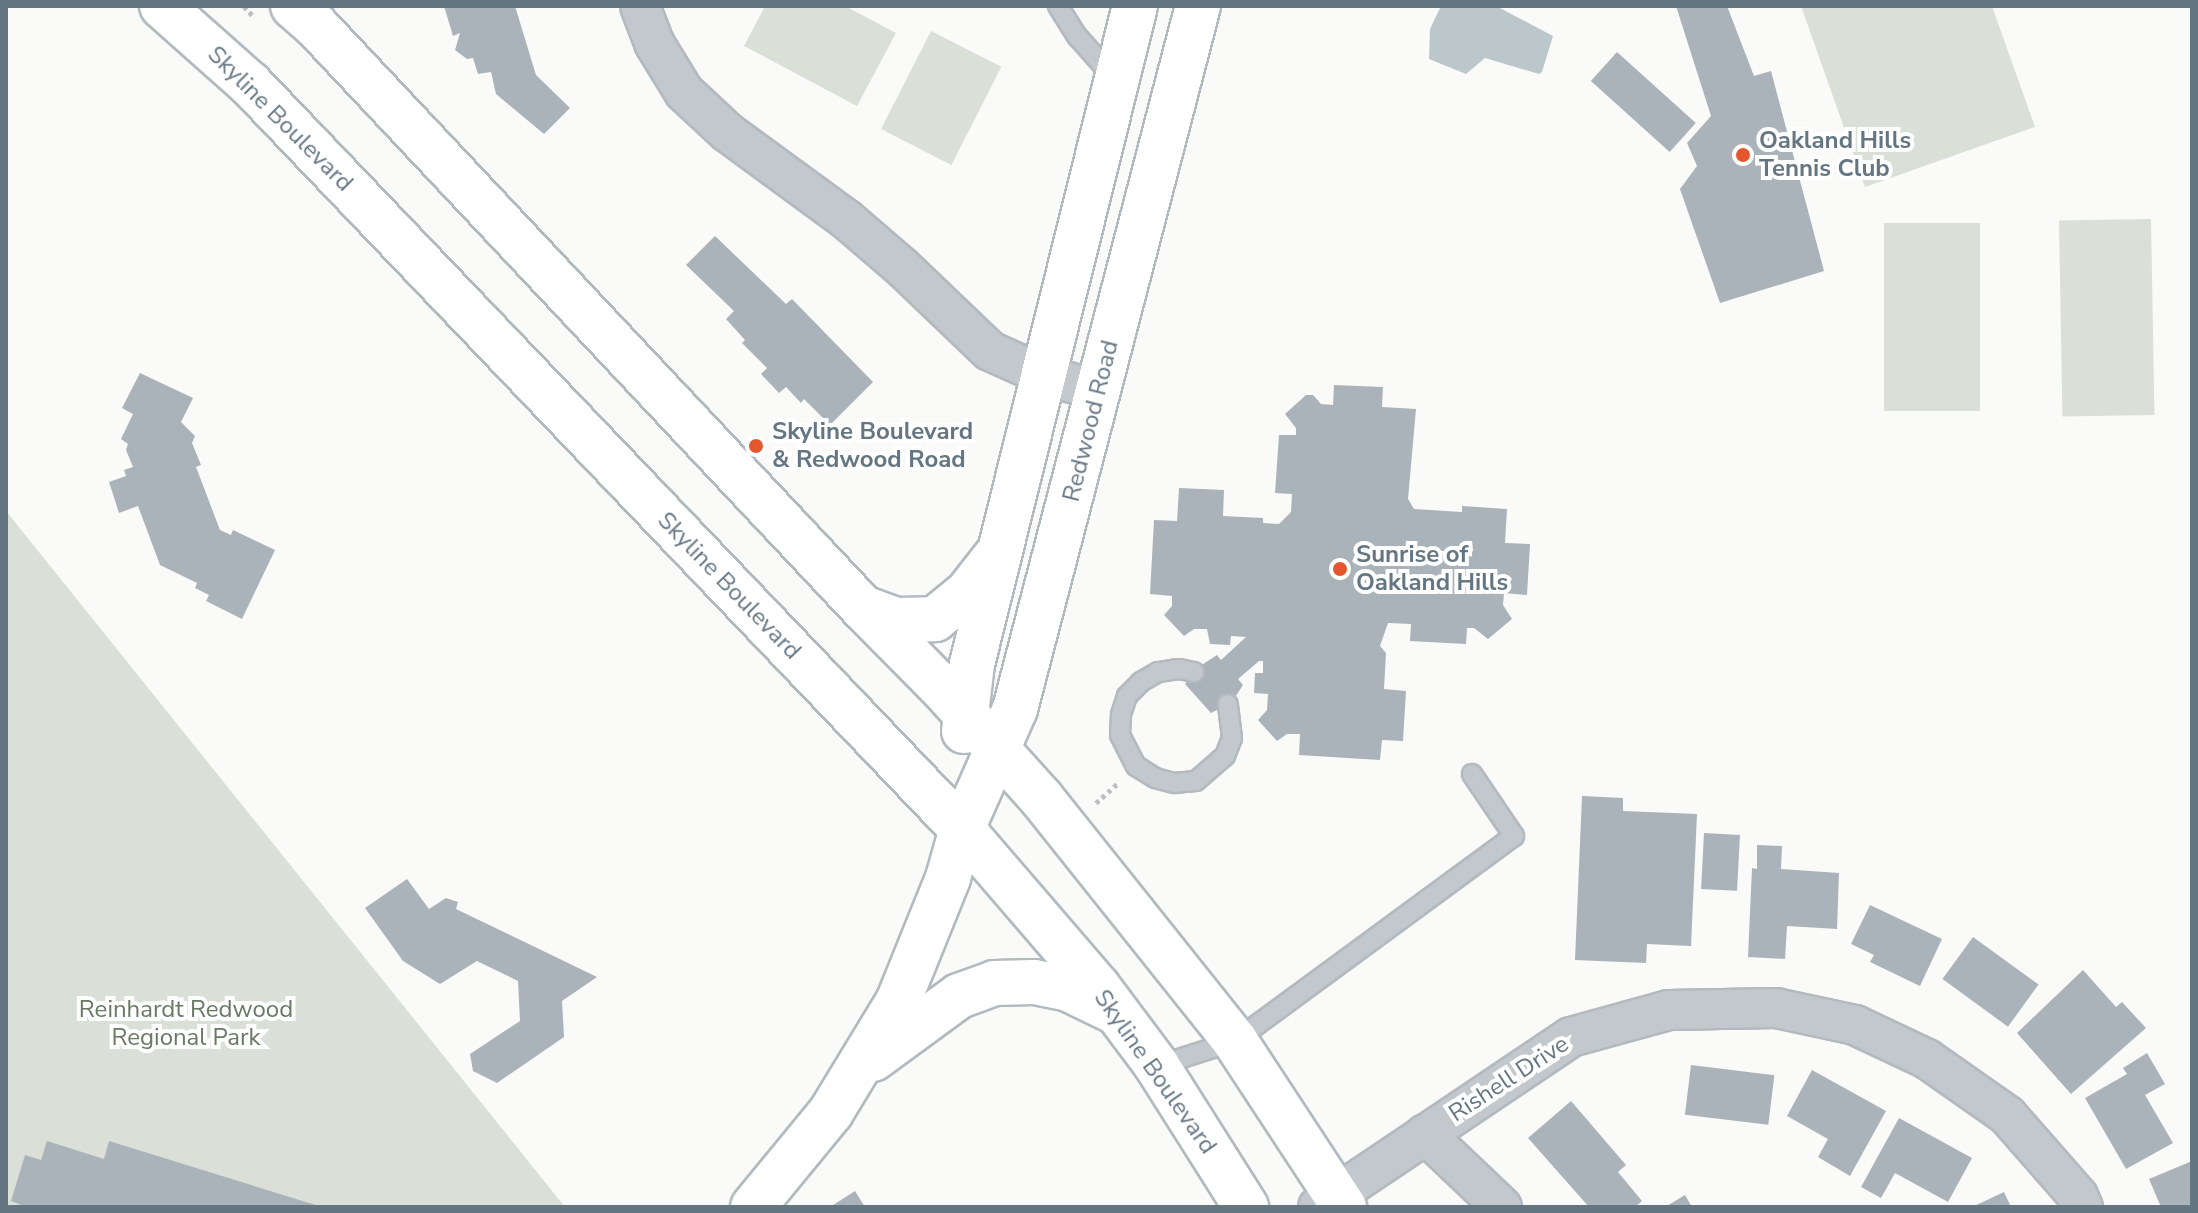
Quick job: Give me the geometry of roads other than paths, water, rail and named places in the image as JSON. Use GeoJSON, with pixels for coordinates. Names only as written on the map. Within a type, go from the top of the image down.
{"type":"FeatureCollection","features":[{"type":"Feature","properties":{"kind":"main road","name":"Skyline Boulevard"},"geometry":{"type":"LineString","coordinates":[[162,6],[250,84],[962,829],[1115,1011],[1157,1066],[1246,1207]]}},
{"type":"Feature","properties":{"kind":"main road"},"geometry":{"type":"LineString","coordinates":[[293,6],[359,72],[998,749],[1067,830],[1235,1041],[1333,1203]]}},
{"type":"Feature","properties":{"kind":"main road","name":"Redwood Road"},"geometry":{"type":"LineString","coordinates":[[962,829],[964,712],[1041,374],[1135,6]]}},
{"type":"Feature","properties":{"kind":"main road","name":"Redwood Road"},"geometry":{"type":"LineString","coordinates":[[753,1207],[831,1112],[898,1002],[944,889],[962,829],[1015,709],[1198,6]]}},
{"type":"Feature","properties":{"kind":"main road"},"geometry":{"type":"LineString","coordinates":[[863,608],[896,620],[935,619],[967,593],[1000,551]]}},
{"type":"Feature","properties":{"kind":"main road"},"geometry":{"type":"LineString","coordinates":[[861,1067],[959,996],[994,983],[1034,982],[1066,988],[1115,1011]]}},
{"type":"Feature","properties":{"kind":"street"},"geometry":{"type":"LineString","coordinates":[[640,6],[654,43],[684,92],[727,132],[846,219],[990,351],[1041,374],[1099,391]]}},
{"type":"Feature","properties":{"kind":"street","name":"Rishell Drive"},"geometry":{"type":"LineString","coordinates":[[1333,1203],[1425,1134],[1571,1037],[1669,1010],[1776,1008],[1855,1025],[1927,1059],[2007,1115],[2078,1196],[2083,1207]]}},
{"type":"Feature","properties":{"kind":"street"},"geometry":{"type":"LineString","coordinates":[[1425,1134],[1502,1207]]}},
{"type":"Feature","properties":{"kind":"lane"},"geometry":{"type":"LineString","coordinates":[[1058,6],[1077,36],[1116,81]]}},
{"type":"Feature","properties":{"kind":"lane"},"geometry":{"type":"LineString","coordinates":[[1194,672],[1178,669],[1158,672],[1141,682],[1127,696],[1121,715],[1120,735],[1136,766],[1155,778],[1174,783],[1196,781],[1225,756],[1232,738],[1228,704]]}},
{"type":"Feature","properties":{"kind":"lane"},"geometry":{"type":"LineString","coordinates":[[1157,1066],[1235,1041],[1514,836],[1472,774]]}},
{"type":"Feature","properties":{"kind":"place","name":"Oakland Hills Tennis Club"},"geometry":{"type":"Point","coordinates":[1743,155]}},
{"type":"Feature","properties":{"kind":"place","name":"Skyline Boulevard & Redwood Road"},"geometry":{"type":"Point","coordinates":[756,446]}},
{"type":"Feature","properties":{"kind":"place","name":"Sunrise of Oakland Hills"},"geometry":{"type":"Point","coordinates":[1340,569]}},
{"type":"Feature","properties":{"kind":"park label","name":"Reinhardt Redwood Regional Park"},"geometry":{"type":"Point","coordinates":[186,1024]}}]}
